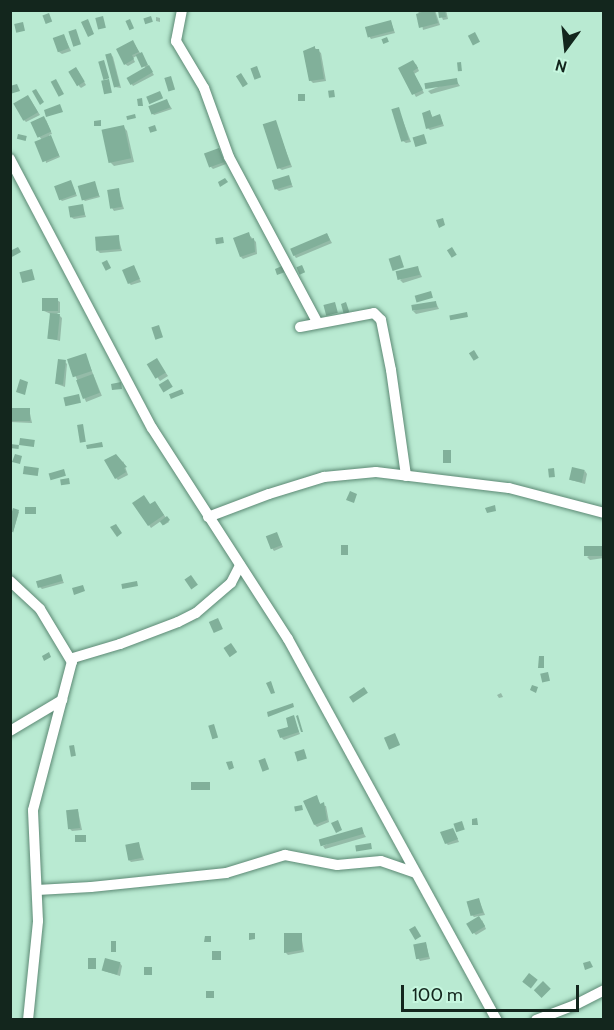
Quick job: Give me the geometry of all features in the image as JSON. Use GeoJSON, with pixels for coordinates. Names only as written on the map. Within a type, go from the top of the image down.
{"type":"FeatureCollection","features":[{"type":"Feature","properties":{"kind":"street"},"geometry":{"type":"LineString","coordinates":[[182,10],[176,41],[204,88],[229,157],[317,322]]}},
{"type":"Feature","properties":{"kind":"street"},"geometry":{"type":"LineString","coordinates":[[10,159],[152,428],[324,699],[415,873],[497,1020]]}},
{"type":"Feature","properties":{"kind":"street"},"geometry":{"type":"LineString","coordinates":[[300,327],[374,313],[381,320],[406,476]]}},
{"type":"Feature","properties":{"kind":"street"},"geometry":{"type":"LineString","coordinates":[[208,517],[269,494],[324,477],[376,472],[509,488],[603,513]]}},
{"type":"Feature","properties":{"kind":"street"},"geometry":{"type":"LineString","coordinates":[[28,1020],[38,921],[33,810],[72,662],[78,655],[120,644],[196,613],[231,583],[240,565]]}},
{"type":"Feature","properties":{"kind":"street"},"geometry":{"type":"LineString","coordinates":[[10,581],[40,609],[72,662]]}},
{"type":"Feature","properties":{"kind":"street"},"geometry":{"type":"LineString","coordinates":[[10,731],[62,700]]}},
{"type":"Feature","properties":{"kind":"street"},"geometry":{"type":"LineString","coordinates":[[37,890],[91,888],[226,873],[285,855],[337,865],[381,861],[415,873]]}},
{"type":"Feature","properties":{"kind":"street"},"geometry":{"type":"LineString","coordinates":[[536,1020],[575,1005],[603,990]]}},
{"type":"Feature","properties":{"kind":"building"},"geometry":{"type":"Polygon","coordinates":[[[434,10],[438,23],[419,28],[416,14],[434,10]]]}},
{"type":"Feature","properties":{"kind":"building"},"geometry":{"type":"Polygon","coordinates":[[[438,10],[445,10],[446,17],[439,18],[438,10]]]}},
{"type":"Feature","properties":{"kind":"building"},"geometry":{"type":"Polygon","coordinates":[[[49,13],[52,21],[46,24],[42,16],[49,13]]]}},
{"type":"Feature","properties":{"kind":"building"},"geometry":{"type":"Polygon","coordinates":[[[103,16],[106,28],[98,30],[95,18],[103,16]]]}},
{"type":"Feature","properties":{"kind":"building"},"geometry":{"type":"Polygon","coordinates":[[[151,16],[153,22],[145,24],[143,18],[151,16]]]}},
{"type":"Feature","properties":{"kind":"building"},"geometry":{"type":"Polygon","coordinates":[[[88,19],[94,34],[88,37],[81,22],[88,19]]]}},
{"type":"Feature","properties":{"kind":"building"},"geometry":{"type":"Polygon","coordinates":[[[130,19],[134,28],[129,30],[125,21],[130,19]]]}},
{"type":"Feature","properties":{"kind":"building"},"geometry":{"type":"Polygon","coordinates":[[[391,20],[394,31],[368,38],[365,27],[391,20]]]}},
{"type":"Feature","properties":{"kind":"building"},"geometry":{"type":"Polygon","coordinates":[[[23,22],[25,31],[16,33],[14,24],[23,22]]]}},
{"type":"Feature","properties":{"kind":"building"},"geometry":{"type":"Polygon","coordinates":[[[76,29],[81,44],[73,47],[68,31],[76,29]]]}},
{"type":"Feature","properties":{"kind":"building"},"geometry":{"type":"Polygon","coordinates":[[[475,32],[480,42],[473,45],[468,36],[475,32]]]}},
{"type":"Feature","properties":{"kind":"building"},"geometry":{"type":"Polygon","coordinates":[[[64,34],[69,48],[58,52],[53,38],[64,34]]]}},
{"type":"Feature","properties":{"kind":"building"},"geometry":{"type":"Polygon","coordinates":[[[387,37],[389,42],[383,44],[381,39],[387,37]]]}},
{"type":"Feature","properties":{"kind":"building"},"geometry":{"type":"Polygon","coordinates":[[[133,40],[139,52],[132,55],[134,59],[124,65],[116,49],[133,40]]]}},
{"type":"Feature","properties":{"kind":"building"},"geometry":{"type":"Polygon","coordinates":[[[315,46],[315,49],[319,49],[324,79],[309,81],[303,51],[315,46]]]}},
{"type":"Feature","properties":{"kind":"building"},"geometry":{"type":"Polygon","coordinates":[[[142,52],[148,65],[142,68],[136,55],[142,52]]]}},
{"type":"Feature","properties":{"kind":"building"},"geometry":{"type":"Polygon","coordinates":[[[111,53],[120,86],[114,87],[105,55],[111,53]]]}},
{"type":"Feature","properties":{"kind":"building"},"geometry":{"type":"Polygon","coordinates":[[[104,60],[109,78],[103,80],[98,62],[104,60]]]}},
{"type":"Feature","properties":{"kind":"building"},"geometry":{"type":"Polygon","coordinates":[[[413,60],[418,68],[413,71],[423,90],[412,95],[398,68],[413,60]]]}},
{"type":"Feature","properties":{"kind":"building"},"geometry":{"type":"Polygon","coordinates":[[[457,62],[461,62],[462,71],[458,71],[457,62]]]}},
{"type":"Feature","properties":{"kind":"building"},"geometry":{"type":"Polygon","coordinates":[[[149,65],[153,72],[130,85],[126,78],[149,65]]]}},
{"type":"Feature","properties":{"kind":"building"},"geometry":{"type":"Polygon","coordinates":[[[257,66],[261,77],[255,80],[250,68],[257,66]]]}},
{"type":"Feature","properties":{"kind":"building"},"geometry":{"type":"Polygon","coordinates":[[[76,67],[85,82],[77,86],[68,72],[76,67]]]}},
{"type":"Feature","properties":{"kind":"building"},"geometry":{"type":"Polygon","coordinates":[[[241,73],[248,84],[243,87],[236,76],[241,73]]]}},
{"type":"Feature","properties":{"kind":"building"},"geometry":{"type":"Polygon","coordinates":[[[171,76],[175,89],[168,91],[164,78],[171,76]]]}},
{"type":"Feature","properties":{"kind":"building"},"geometry":{"type":"Polygon","coordinates":[[[457,78],[458,84],[425,89],[424,83],[457,78]]]}},
{"type":"Feature","properties":{"kind":"building"},"geometry":{"type":"Polygon","coordinates":[[[56,79],[64,94],[59,97],[51,82],[56,79]]]}},
{"type":"Feature","properties":{"kind":"building"},"geometry":{"type":"Polygon","coordinates":[[[109,79],[112,93],[104,94],[101,81],[109,79]]]}},
{"type":"Feature","properties":{"kind":"building"},"geometry":{"type":"Polygon","coordinates":[[[17,84],[20,91],[10,94],[10,86],[17,84]]]}},
{"type":"Feature","properties":{"kind":"building"},"geometry":{"type":"Polygon","coordinates":[[[36,89],[44,102],[40,105],[32,91],[36,89]]]}},
{"type":"Feature","properties":{"kind":"building"},"geometry":{"type":"Polygon","coordinates":[[[334,90],[335,97],[329,98],[328,91],[334,90]]]}},
{"type":"Feature","properties":{"kind":"building"},"geometry":{"type":"Polygon","coordinates":[[[160,91],[163,98],[149,104],[146,97],[160,91]]]}},
{"type":"Feature","properties":{"kind":"building"},"geometry":{"type":"Polygon","coordinates":[[[298,94],[305,94],[305,101],[298,101],[298,94]]]}},
{"type":"Feature","properties":{"kind":"building"},"geometry":{"type":"Polygon","coordinates":[[[28,95],[38,112],[23,121],[13,104],[28,95]]]}},
{"type":"Feature","properties":{"kind":"building"},"geometry":{"type":"Polygon","coordinates":[[[142,98],[143,106],[138,106],[137,99],[142,98]]]}},
{"type":"Feature","properties":{"kind":"building"},"geometry":{"type":"Polygon","coordinates":[[[167,99],[170,107],[152,115],[148,106],[167,99]]]}},
{"type":"Feature","properties":{"kind":"building"},"geometry":{"type":"Polygon","coordinates":[[[60,104],[63,112],[46,117],[44,110],[60,104]]]}},
{"type":"Feature","properties":{"kind":"building"},"geometry":{"type":"Polygon","coordinates":[[[399,107],[409,140],[401,142],[391,109],[399,107]]]}},
{"type":"Feature","properties":{"kind":"building"},"geometry":{"type":"Polygon","coordinates":[[[430,110],[432,117],[440,114],[443,124],[426,129],[422,113],[430,110]]]}},
{"type":"Feature","properties":{"kind":"building"},"geometry":{"type":"Polygon","coordinates":[[[135,114],[136,118],[127,120],[126,116],[135,114]]]}},
{"type":"Feature","properties":{"kind":"building"},"geometry":{"type":"Polygon","coordinates":[[[44,116],[51,131],[38,138],[30,122],[44,116]]]}},
{"type":"Feature","properties":{"kind":"building"},"geometry":{"type":"Polygon","coordinates":[[[101,120],[101,126],[94,126],[94,121],[101,120]]]}},
{"type":"Feature","properties":{"kind":"building"},"geometry":{"type":"Polygon","coordinates":[[[276,120],[291,165],[277,169],[263,124],[276,120]]]}},
{"type":"Feature","properties":{"kind":"building"},"geometry":{"type":"Polygon","coordinates":[[[124,125],[131,158],[109,163],[102,130],[124,125]]]}},
{"type":"Feature","properties":{"kind":"building"},"geometry":{"type":"Polygon","coordinates":[[[155,125],[157,131],[150,133],[148,127],[155,125]]]}},
{"type":"Feature","properties":{"kind":"building"},"geometry":{"type":"Polygon","coordinates":[[[18,134],[27,136],[26,141],[17,139],[18,134]]]}},
{"type":"Feature","properties":{"kind":"building"},"geometry":{"type":"Polygon","coordinates":[[[424,134],[427,144],[415,147],[413,138],[424,134]]]}},
{"type":"Feature","properties":{"kind":"building"},"geometry":{"type":"Polygon","coordinates":[[[51,135],[59,155],[43,162],[34,142],[51,135]]]}},
{"type":"Feature","properties":{"kind":"building"},"geometry":{"type":"Polygon","coordinates":[[[219,148],[224,162],[209,168],[204,153],[219,148]]]}},
{"type":"Feature","properties":{"kind":"building"},"geometry":{"type":"Polygon","coordinates":[[[289,175],[292,185],[275,190],[272,180],[289,175]]]}},
{"type":"Feature","properties":{"kind":"building"},"geometry":{"type":"Polygon","coordinates":[[[225,178],[228,182],[220,187],[218,182],[225,178]]]}},
{"type":"Feature","properties":{"kind":"building"},"geometry":{"type":"Polygon","coordinates":[[[71,180],[76,194],[59,200],[54,186],[71,180]]]}},
{"type":"Feature","properties":{"kind":"building"},"geometry":{"type":"Polygon","coordinates":[[[95,181],[99,195],[82,200],[78,186],[95,181]]]}},
{"type":"Feature","properties":{"kind":"building"},"geometry":{"type":"Polygon","coordinates":[[[119,188],[122,207],[110,209],[107,190],[119,188]]]}},
{"type":"Feature","properties":{"kind":"building"},"geometry":{"type":"Polygon","coordinates":[[[83,204],[85,215],[70,217],[68,207],[83,204]]]}},
{"type":"Feature","properties":{"kind":"building"},"geometry":{"type":"Polygon","coordinates":[[[443,218],[445,225],[439,228],[436,220],[443,218]]]}},
{"type":"Feature","properties":{"kind":"building"},"geometry":{"type":"Polygon","coordinates":[[[249,232],[251,239],[254,238],[255,252],[240,257],[233,238],[249,232]]]}},
{"type":"Feature","properties":{"kind":"building"},"geometry":{"type":"Polygon","coordinates":[[[327,233],[330,240],[293,256],[290,249],[327,233]]]}},
{"type":"Feature","properties":{"kind":"building"},"geometry":{"type":"Polygon","coordinates":[[[119,235],[120,249],[96,251],[95,237],[119,235]]]}},
{"type":"Feature","properties":{"kind":"building"},"geometry":{"type":"Polygon","coordinates":[[[223,237],[224,243],[216,244],[215,238],[223,237]]]}},
{"type":"Feature","properties":{"kind":"building"},"geometry":{"type":"Polygon","coordinates":[[[18,247],[21,252],[10,258],[10,251],[18,247]]]}},
{"type":"Feature","properties":{"kind":"building"},"geometry":{"type":"Polygon","coordinates":[[[452,247],[457,255],[452,258],[447,250],[452,247]]]}},
{"type":"Feature","properties":{"kind":"building"},"geometry":{"type":"Polygon","coordinates":[[[400,255],[404,267],[393,271],[389,259],[400,255]]]}},
{"type":"Feature","properties":{"kind":"building"},"geometry":{"type":"Polygon","coordinates":[[[107,260],[111,268],[106,271],[102,263],[107,260]]]}},
{"type":"Feature","properties":{"kind":"building"},"geometry":{"type":"Polygon","coordinates":[[[134,265],[140,279],[128,284],[122,270],[134,265]]]}},
{"type":"Feature","properties":{"kind":"building"},"geometry":{"type":"Polygon","coordinates":[[[302,265],[305,272],[300,275],[296,267],[302,265]]]}},
{"type":"Feature","properties":{"kind":"building"},"geometry":{"type":"Polygon","coordinates":[[[282,266],[285,272],[277,275],[275,269],[282,266]]]}},
{"type":"Feature","properties":{"kind":"building"},"geometry":{"type":"Polygon","coordinates":[[[418,266],[420,275],[398,280],[396,271],[418,266]]]}},
{"type":"Feature","properties":{"kind":"building"},"geometry":{"type":"Polygon","coordinates":[[[32,269],[35,280],[22,283],[19,272],[32,269]]]}},
{"type":"Feature","properties":{"kind":"building"},"geometry":{"type":"Polygon","coordinates":[[[431,291],[433,298],[417,302],[415,296],[431,291]]]}},
{"type":"Feature","properties":{"kind":"building"},"geometry":{"type":"Polygon","coordinates":[[[42,298],[58,298],[58,311],[42,311],[42,298]]]}},
{"type":"Feature","properties":{"kind":"building"},"geometry":{"type":"Polygon","coordinates":[[[436,301],[437,307],[412,311],[411,305],[436,301]]]}},
{"type":"Feature","properties":{"kind":"building"},"geometry":{"type":"Polygon","coordinates":[[[335,302],[338,313],[326,316],[323,305],[335,302]]]}},
{"type":"Feature","properties":{"kind":"building"},"geometry":{"type":"Polygon","coordinates":[[[346,302],[350,314],[344,315],[341,304],[346,302]]]}},
{"type":"Feature","properties":{"kind":"building"},"geometry":{"type":"Polygon","coordinates":[[[467,312],[468,317],[450,320],[449,315],[467,312]]]}},
{"type":"Feature","properties":{"kind":"building"},"geometry":{"type":"Polygon","coordinates":[[[50,313],[60,314],[57,340],[47,339],[50,313]]]}},
{"type":"Feature","properties":{"kind":"building"},"geometry":{"type":"Polygon","coordinates":[[[159,325],[163,337],[155,340],[151,327],[159,325]]]}},
{"type":"Feature","properties":{"kind":"building"},"geometry":{"type":"Polygon","coordinates":[[[474,350],[479,358],[474,361],[469,353],[474,350]]]}},
{"type":"Feature","properties":{"kind":"building"},"geometry":{"type":"Polygon","coordinates":[[[86,353],[92,371],[73,377],[67,359],[86,353]]]}},
{"type":"Feature","properties":{"kind":"building"},"geometry":{"type":"Polygon","coordinates":[[[157,358],[166,373],[155,379],[147,364],[157,358]]]}},
{"type":"Feature","properties":{"kind":"building"},"geometry":{"type":"Polygon","coordinates":[[[58,359],[66,360],[63,385],[55,384],[58,359]]]}},
{"type":"Feature","properties":{"kind":"building"},"geometry":{"type":"Polygon","coordinates":[[[93,374],[100,393],[83,399],[76,380],[93,374]]]}},
{"type":"Feature","properties":{"kind":"building"},"geometry":{"type":"Polygon","coordinates":[[[20,379],[28,382],[25,395],[16,392],[20,379]]]}},
{"type":"Feature","properties":{"kind":"building"},"geometry":{"type":"Polygon","coordinates":[[[168,379],[173,387],[163,392],[159,385],[168,379]]]}},
{"type":"Feature","properties":{"kind":"building"},"geometry":{"type":"Polygon","coordinates":[[[121,382],[122,389],[112,390],[111,384],[121,382]]]}},
{"type":"Feature","properties":{"kind":"building"},"geometry":{"type":"Polygon","coordinates":[[[182,389],[184,394],[171,399],[169,394],[182,389]]]}},
{"type":"Feature","properties":{"kind":"building"},"geometry":{"type":"Polygon","coordinates":[[[79,394],[81,403],[65,406],[63,398],[79,394]]]}},
{"type":"Feature","properties":{"kind":"building"},"geometry":{"type":"Polygon","coordinates":[[[10,408],[30,408],[30,421],[10,421],[10,408]]]}},
{"type":"Feature","properties":{"kind":"building"},"geometry":{"type":"Polygon","coordinates":[[[83,424],[86,442],[80,443],[77,425],[83,424]]]}},
{"type":"Feature","properties":{"kind":"building"},"geometry":{"type":"Polygon","coordinates":[[[20,438],[35,440],[34,447],[19,445],[20,438]]]}},
{"type":"Feature","properties":{"kind":"building"},"geometry":{"type":"Polygon","coordinates":[[[102,442],[103,447],[87,449],[86,445],[102,442]]]}},
{"type":"Feature","properties":{"kind":"building"},"geometry":{"type":"Polygon","coordinates":[[[10,444],[19,445],[19,449],[10,448],[10,444]]]}},
{"type":"Feature","properties":{"kind":"building"},"geometry":{"type":"Polygon","coordinates":[[[443,450],[451,450],[451,463],[443,463],[443,450]]]}},
{"type":"Feature","properties":{"kind":"building"},"geometry":{"type":"Polygon","coordinates":[[[15,454],[22,456],[20,464],[12,462],[15,454]]]}},
{"type":"Feature","properties":{"kind":"building"},"geometry":{"type":"Polygon","coordinates":[[[116,454],[127,467],[124,468],[126,472],[115,479],[104,460],[116,454]]]}},
{"type":"Feature","properties":{"kind":"building"},"geometry":{"type":"Polygon","coordinates":[[[24,466],[39,468],[38,476],[23,474],[24,466]]]}},
{"type":"Feature","properties":{"kind":"building"},"geometry":{"type":"Polygon","coordinates":[[[572,467],[585,470],[582,483],[569,480],[572,467]]]}},
{"type":"Feature","properties":{"kind":"building"},"geometry":{"type":"Polygon","coordinates":[[[554,468],[555,477],[549,478],[548,469],[554,468]]]}},
{"type":"Feature","properties":{"kind":"building"},"geometry":{"type":"Polygon","coordinates":[[[64,469],[66,476],[51,480],[49,473],[64,469]]]}},
{"type":"Feature","properties":{"kind":"building"},"geometry":{"type":"Polygon","coordinates":[[[69,478],[70,484],[61,485],[60,479],[69,478]]]}},
{"type":"Feature","properties":{"kind":"building"},"geometry":{"type":"Polygon","coordinates":[[[350,491],[357,494],[354,503],[346,500],[350,491]]]}},
{"type":"Feature","properties":{"kind":"building"},"geometry":{"type":"Polygon","coordinates":[[[144,495],[150,504],[155,501],[164,515],[148,526],[132,503],[144,495]]]}},
{"type":"Feature","properties":{"kind":"building"},"geometry":{"type":"Polygon","coordinates":[[[495,505],[496,511],[487,513],[485,508],[495,505]]]}},
{"type":"Feature","properties":{"kind":"building"},"geometry":{"type":"Polygon","coordinates":[[[25,507],[36,507],[36,514],[25,514],[25,507]]]}},
{"type":"Feature","properties":{"kind":"building"},"geometry":{"type":"Polygon","coordinates":[[[13,508],[19,510],[13,533],[10,518],[13,508]]]}},
{"type":"Feature","properties":{"kind":"building"},"geometry":{"type":"Polygon","coordinates":[[[167,516],[170,520],[163,525],[160,521],[167,516]]]}},
{"type":"Feature","properties":{"kind":"building"},"geometry":{"type":"Polygon","coordinates":[[[116,524],[122,533],[117,537],[110,527],[116,524]]]}},
{"type":"Feature","properties":{"kind":"building"},"geometry":{"type":"Polygon","coordinates":[[[277,532],[282,545],[271,549],[266,536],[277,532]]]}},
{"type":"Feature","properties":{"kind":"building"},"geometry":{"type":"Polygon","coordinates":[[[341,545],[348,545],[348,555],[341,555],[341,545]]]}},
{"type":"Feature","properties":{"kind":"building"},"geometry":{"type":"Polygon","coordinates":[[[584,546],[604,546],[604,556],[584,556],[584,546]]]}},
{"type":"Feature","properties":{"kind":"building"},"geometry":{"type":"Polygon","coordinates":[[[61,574],[63,581],[38,588],[36,581],[61,574]]]}},
{"type":"Feature","properties":{"kind":"building"},"geometry":{"type":"Polygon","coordinates":[[[191,575],[198,585],[191,589],[184,580],[191,575]]]}},
{"type":"Feature","properties":{"kind":"building"},"geometry":{"type":"Polygon","coordinates":[[[137,581],[138,586],[122,589],[121,584],[137,581]]]}},
{"type":"Feature","properties":{"kind":"building"},"geometry":{"type":"Polygon","coordinates":[[[83,585],[85,591],[74,595],[72,588],[83,585]]]}},
{"type":"Feature","properties":{"kind":"building"},"geometry":{"type":"Polygon","coordinates":[[[218,618],[223,629],[214,633],[209,622],[218,618]]]}},
{"type":"Feature","properties":{"kind":"building"},"geometry":{"type":"Polygon","coordinates":[[[231,643],[237,652],[230,657],[224,648],[231,643]]]}},
{"type":"Feature","properties":{"kind":"building"},"geometry":{"type":"Polygon","coordinates":[[[49,652],[51,657],[44,661],[42,656],[49,652]]]}},
{"type":"Feature","properties":{"kind":"building"},"geometry":{"type":"Polygon","coordinates":[[[539,656],[544,656],[544,668],[538,668],[539,656]]]}},
{"type":"Feature","properties":{"kind":"building"},"geometry":{"type":"Polygon","coordinates":[[[548,672],[550,681],[542,683],[540,674],[548,672]]]}},
{"type":"Feature","properties":{"kind":"building"},"geometry":{"type":"Polygon","coordinates":[[[271,681],[275,693],[271,694],[266,683],[271,681]]]}},
{"type":"Feature","properties":{"kind":"building"},"geometry":{"type":"Polygon","coordinates":[[[532,685],[538,687],[536,693],[530,690],[532,685]]]}},
{"type":"Feature","properties":{"kind":"building"},"geometry":{"type":"Polygon","coordinates":[[[364,687],[368,693],[353,703],[349,697],[364,687]]]}},
{"type":"Feature","properties":{"kind":"building"},"geometry":{"type":"Polygon","coordinates":[[[293,703],[294,707],[268,717],[267,712],[293,703]]]}},
{"type":"Feature","properties":{"kind":"building"},"geometry":{"type":"Polygon","coordinates":[[[294,715],[299,732],[280,738],[277,730],[288,727],[286,718],[294,715]]]}},
{"type":"Feature","properties":{"kind":"building"},"geometry":{"type":"Polygon","coordinates":[[[298,715],[303,732],[301,732],[296,716],[298,715]]]}},
{"type":"Feature","properties":{"kind":"building"},"geometry":{"type":"Polygon","coordinates":[[[214,724],[218,737],[212,739],[208,726],[214,724]]]}},
{"type":"Feature","properties":{"kind":"building"},"geometry":{"type":"Polygon","coordinates":[[[395,733],[400,745],[389,750],[384,738],[395,733]]]}},
{"type":"Feature","properties":{"kind":"building"},"geometry":{"type":"Polygon","coordinates":[[[74,745],[76,756],[71,757],[69,746],[74,745]]]}},
{"type":"Feature","properties":{"kind":"building"},"geometry":{"type":"Polygon","coordinates":[[[304,749],[307,759],[297,761],[294,752],[304,749]]]}},
{"type":"Feature","properties":{"kind":"building"},"geometry":{"type":"Polygon","coordinates":[[[265,758],[269,769],[263,772],[258,760],[265,758]]]}},
{"type":"Feature","properties":{"kind":"building"},"geometry":{"type":"Polygon","coordinates":[[[232,761],[234,768],[229,770],[226,762],[232,761]]]}},
{"type":"Feature","properties":{"kind":"building"},"geometry":{"type":"Polygon","coordinates":[[[191,782],[210,782],[210,790],[191,790],[191,782]]]}},
{"type":"Feature","properties":{"kind":"building"},"geometry":{"type":"Polygon","coordinates":[[[317,795],[320,804],[324,802],[327,820],[314,825],[303,801],[317,795]]]}},
{"type":"Feature","properties":{"kind":"building"},"geometry":{"type":"Polygon","coordinates":[[[302,805],[303,810],[295,811],[294,807],[302,805]]]}},
{"type":"Feature","properties":{"kind":"building"},"geometry":{"type":"Polygon","coordinates":[[[78,809],[80,828],[68,829],[66,810],[78,809]]]}},
{"type":"Feature","properties":{"kind":"building"},"geometry":{"type":"Polygon","coordinates":[[[477,818],[478,825],[472,825],[472,819],[477,818]]]}},
{"type":"Feature","properties":{"kind":"building"},"geometry":{"type":"Polygon","coordinates":[[[338,820],[342,830],[336,833],[331,823],[338,820]]]}},
{"type":"Feature","properties":{"kind":"building"},"geometry":{"type":"Polygon","coordinates":[[[462,821],[465,830],[456,832],[453,824],[462,821]]]}},
{"type":"Feature","properties":{"kind":"building"},"geometry":{"type":"Polygon","coordinates":[[[362,827],[364,834],[321,846],[319,839],[362,827]]]}},
{"type":"Feature","properties":{"kind":"building"},"geometry":{"type":"Polygon","coordinates":[[[453,828],[458,839],[445,844],[440,832],[453,828]]]}},
{"type":"Feature","properties":{"kind":"building"},"geometry":{"type":"Polygon","coordinates":[[[75,835],[86,835],[86,842],[75,842],[75,835]]]}},
{"type":"Feature","properties":{"kind":"building"},"geometry":{"type":"Polygon","coordinates":[[[139,842],[142,858],[128,860],[125,845],[139,842]]]}},
{"type":"Feature","properties":{"kind":"building"},"geometry":{"type":"Polygon","coordinates":[[[371,843],[372,849],[356,851],[355,846],[371,843]]]}},
{"type":"Feature","properties":{"kind":"building"},"geometry":{"type":"Polygon","coordinates":[[[479,898],[483,912],[471,916],[467,902],[479,898]]]}},
{"type":"Feature","properties":{"kind":"building"},"geometry":{"type":"Polygon","coordinates":[[[479,916],[485,926],[472,934],[466,924],[479,916]]]}},
{"type":"Feature","properties":{"kind":"building"},"geometry":{"type":"Polygon","coordinates":[[[415,926],[421,936],[415,940],[409,930],[415,926]]]}},
{"type":"Feature","properties":{"kind":"building"},"geometry":{"type":"Polygon","coordinates":[[[249,933],[255,933],[255,939],[249,940],[249,933]]]}},
{"type":"Feature","properties":{"kind":"building"},"geometry":{"type":"Polygon","coordinates":[[[284,933],[302,933],[302,950],[284,953],[284,933]]]}},
{"type":"Feature","properties":{"kind":"building"},"geometry":{"type":"Polygon","coordinates":[[[205,936],[211,936],[211,942],[204,942],[205,936]]]}},
{"type":"Feature","properties":{"kind":"building"},"geometry":{"type":"Polygon","coordinates":[[[111,941],[116,941],[116,952],[111,952],[111,941]]]}},
{"type":"Feature","properties":{"kind":"building"},"geometry":{"type":"Polygon","coordinates":[[[426,942],[429,957],[416,959],[413,944],[426,942]]]}},
{"type":"Feature","properties":{"kind":"building"},"geometry":{"type":"Polygon","coordinates":[[[212,951],[221,951],[221,960],[212,960],[212,951]]]}},
{"type":"Feature","properties":{"kind":"building"},"geometry":{"type":"Polygon","coordinates":[[[88,958],[96,958],[96,969],[88,969],[88,958]]]}},
{"type":"Feature","properties":{"kind":"building"},"geometry":{"type":"Polygon","coordinates":[[[105,958],[120,962],[117,975],[102,971],[105,958]]]}},
{"type":"Feature","properties":{"kind":"building"},"geometry":{"type":"Polygon","coordinates":[[[590,961],[593,967],[585,970],[583,963],[590,961]]]}},
{"type":"Feature","properties":{"kind":"building"},"geometry":{"type":"Polygon","coordinates":[[[144,967],[152,967],[152,975],[144,975],[144,967]]]}},
{"type":"Feature","properties":{"kind":"building"},"geometry":{"type":"Polygon","coordinates":[[[529,973],[538,980],[531,988],[522,982],[529,973]]]}},
{"type":"Feature","properties":{"kind":"building"},"geometry":{"type":"Polygon","coordinates":[[[543,981],[551,989],[542,998],[534,990],[543,981]]]}},
{"type":"Feature","properties":{"kind":"building"},"geometry":{"type":"Polygon","coordinates":[[[206,991],[214,991],[214,998],[206,998],[206,991]]]}}]}
